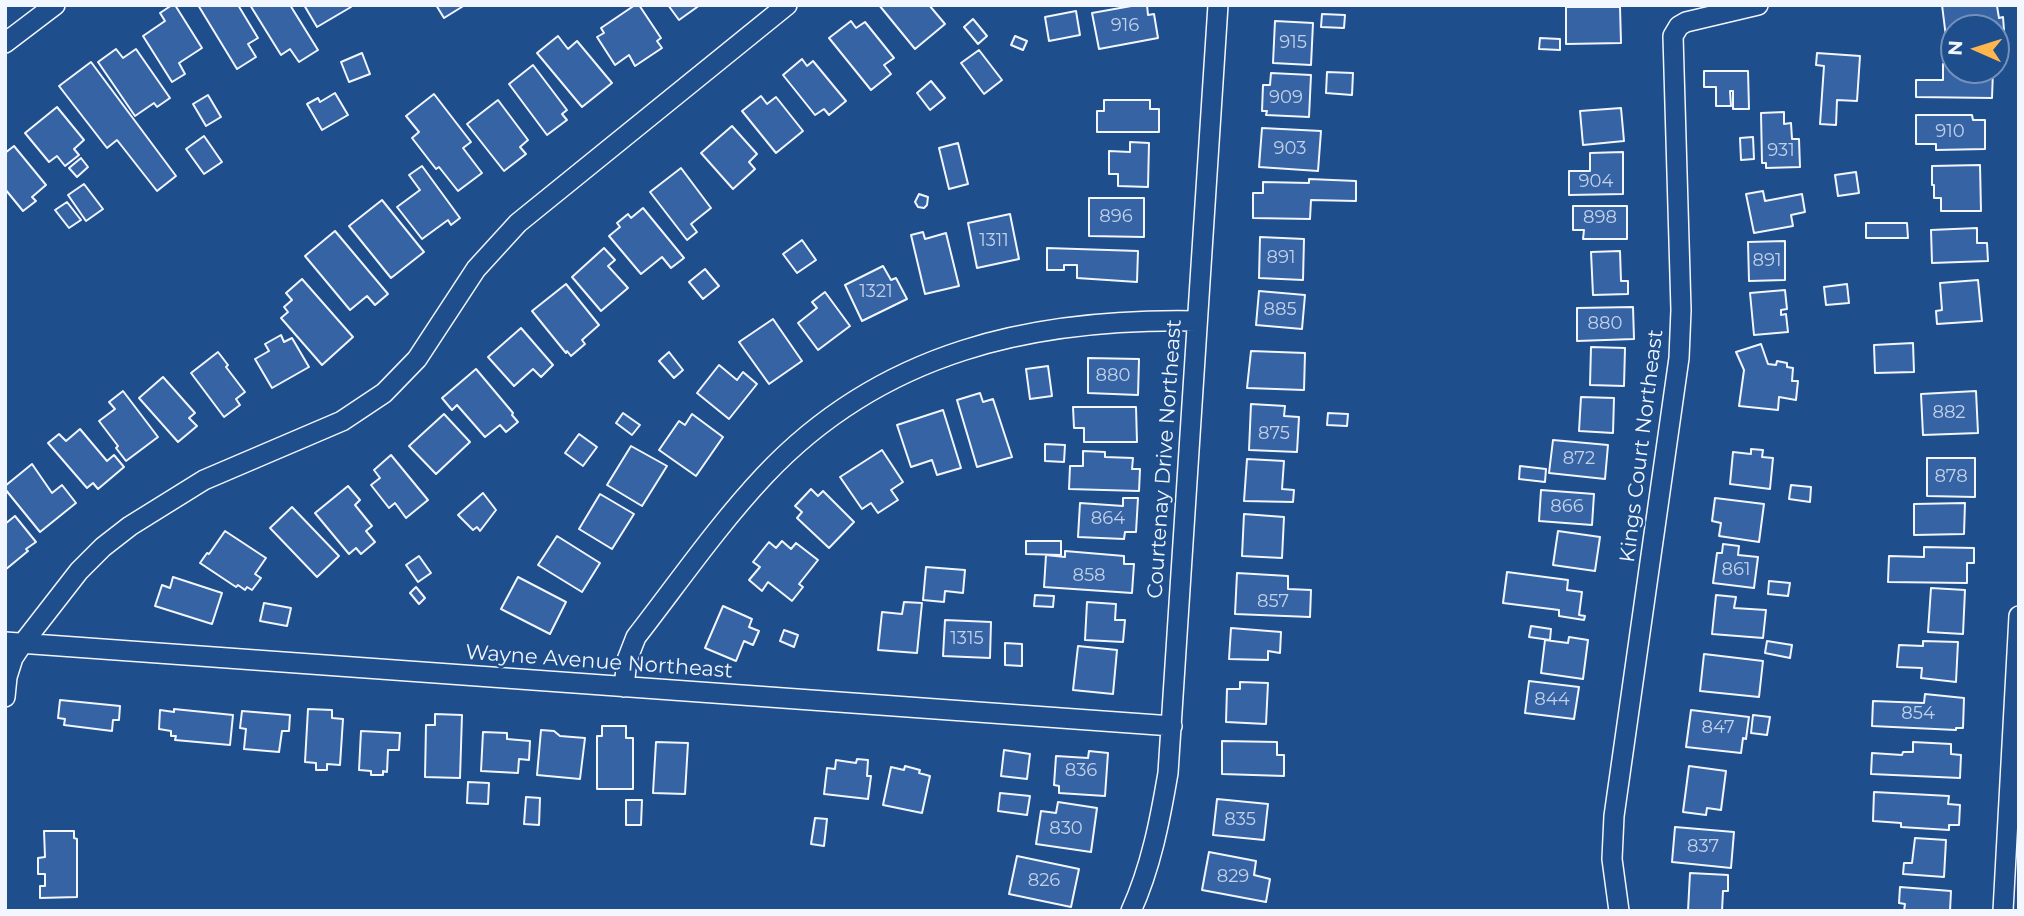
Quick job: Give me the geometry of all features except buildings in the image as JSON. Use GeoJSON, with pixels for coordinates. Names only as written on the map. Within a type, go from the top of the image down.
{"type":"FeatureCollection","features":[{"type":"Feature","properties":{"kind":"street"},"geometry":{"type":"LineString","coordinates":[[5,43],[55,5]]}},
{"type":"Feature","properties":{"kind":"street"},"geometry":{"type":"LineString","coordinates":[[5,697],[14,642],[103,547],[130,526],[204,480],[342,421],[384,393],[416,359],[476,270],[518,223],[787,5]]}},
{"type":"Feature","properties":{"kind":"street","name":"Courtenay Drive Northeast"},"geometry":{"type":"LineString","coordinates":[[1131,911],[1161,817],[1171,726],[1218,5]]}},
{"type":"Feature","properties":{"kind":"street","name":"Kings Court Northeast"},"geometry":{"type":"LineString","coordinates":[[1619,911],[1612,859],[1614,816],[1679,358],[1681,310],[1673,36],[1679,26],[1686,22],[1758,5]]}},
{"type":"Feature","properties":{"kind":"street"},"geometry":{"type":"LineString","coordinates":[[624,687],[627,660],[636,638],[738,506],[765,474],[796,446],[855,401],[928,362],[1006,337],[1072,326],[1156,320],[1197,321]]}},
{"type":"Feature","properties":{"kind":"street"},"geometry":{"type":"LineString","coordinates":[[2004,911],[2019,616]]}},
{"type":"Feature","properties":{"kind":"street","name":"Wayne Avenue Northeast"},"geometry":{"type":"LineString","coordinates":[[14,642],[1171,726]]}}]}
